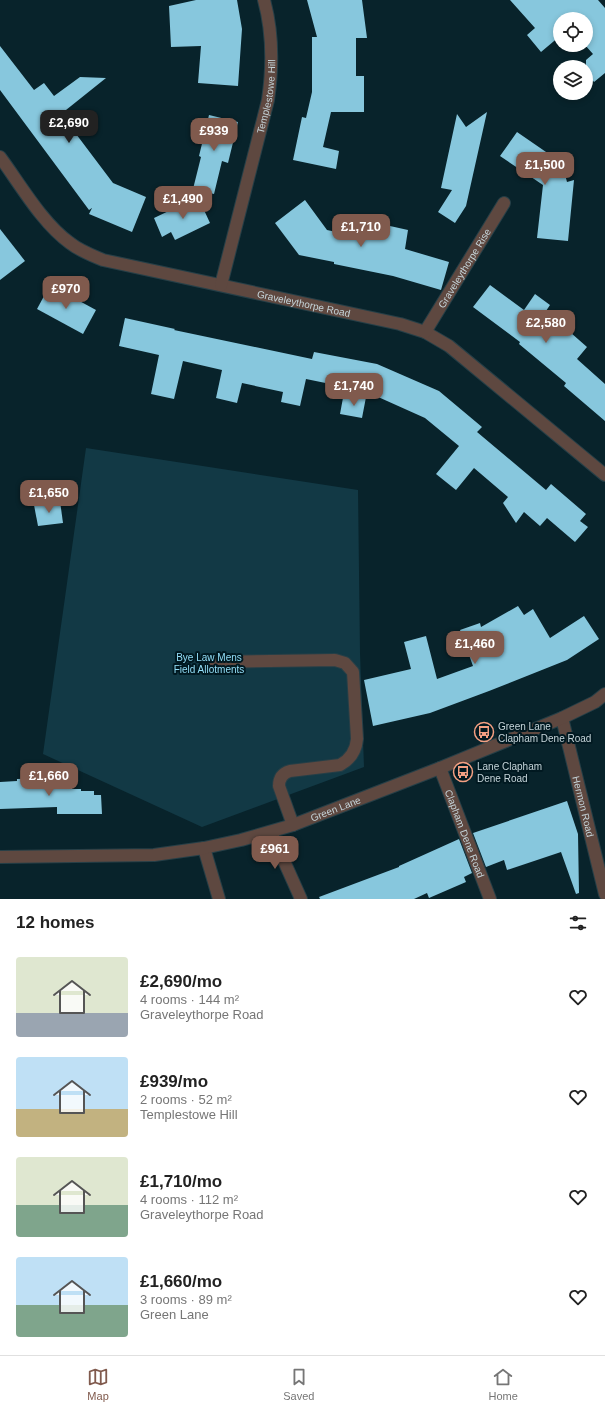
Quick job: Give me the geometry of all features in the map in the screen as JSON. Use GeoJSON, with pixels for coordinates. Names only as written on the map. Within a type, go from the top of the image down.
{"type":"FeatureCollection","features":[{"type":"Feature","properties":{"kind":"street","name":"Templestowe Hill"},"geometry":{"type":"LineString","coordinates":[[221,285],[268,100],[271,72],[271,37],[264,0]]}},
{"type":"Feature","properties":{"kind":"street","name":"Graveleythorpe Road"},"geometry":{"type":"LineString","coordinates":[[0,157],[43,217],[55,231],[69,243],[86,253],[103,260],[400,324],[425,332],[454,349],[605,475]]}},
{"type":"Feature","properties":{"kind":"street","name":"Graveleythorpe Rise"},"geometry":{"type":"LineString","coordinates":[[425,332],[504,203]]}},
{"type":"Feature","properties":{"kind":"street"},"geometry":{"type":"LineString","coordinates":[[212,662],[334,660],[346,663],[353,672],[357,731],[356,747],[353,755],[340,765],[290,771],[283,774],[279,782],[279,786],[293,825]]}},
{"type":"Feature","properties":{"kind":"street","name":"Green Lane"},"geometry":{"type":"LineString","coordinates":[[0,857],[154,855],[204,848],[272,832],[440,768],[562,718],[594,702],[605,694]]}},
{"type":"Feature","properties":{"kind":"street","name":"Hermon Road"},"geometry":{"type":"LineString","coordinates":[[562,718],[600,851],[605,894]]}},
{"type":"Feature","properties":{"kind":"street","name":"Clapham Dene Road"},"geometry":{"type":"LineString","coordinates":[[440,768],[490,899]]}},
{"type":"Feature","properties":{"kind":"street"},"geometry":{"type":"LineString","coordinates":[[272,832],[301,899]]}},
{"type":"Feature","properties":{"kind":"street"},"geometry":{"type":"LineString","coordinates":[[204,848],[219,899]]}},
{"type":"Feature","properties":{"kind":"green space","name":"Bye Law Mens Field Allotments"},"geometry":{"type":"Polygon","coordinates":[[[86,448],[358,490],[360,653],[364,767],[202,827],[43,754],[86,448]]]}},
{"type":"Feature","properties":{"kind":"building"},"geometry":{"type":"Polygon","coordinates":[[[196,0],[237,0],[242,29],[238,86],[198,83],[201,46],[171,47],[169,6],[196,0]]]}},
{"type":"Feature","properties":{"kind":"building"},"geometry":{"type":"Polygon","coordinates":[[[307,0],[362,0],[367,38],[356,38],[356,76],[364,76],[364,112],[331,112],[323,147],[339,151],[336,169],[293,160],[302,117],[306,118],[312,92],[312,37],[317,37],[307,0]]]}},
{"type":"Feature","properties":{"kind":"building"},"geometry":{"type":"Polygon","coordinates":[[[510,0],[598,0],[605,8],[605,73],[594,82],[593,60],[586,60],[593,54],[591,52],[593,52],[593,12],[553,12],[553,42],[541,52],[527,35],[535,28],[510,0]]]}},
{"type":"Feature","properties":{"kind":"building"},"geometry":{"type":"Polygon","coordinates":[[[0,46],[34,90],[44,83],[54,96],[80,77],[106,78],[61,114],[113,183],[146,197],[132,232],[89,214],[92,208],[89,210],[0,90],[0,46]]]}},
{"type":"Feature","properties":{"kind":"building"},"geometry":{"type":"Polygon","coordinates":[[[487,112],[466,206],[455,223],[438,212],[452,190],[441,188],[457,114],[466,127],[487,112]]]}},
{"type":"Feature","properties":{"kind":"building"},"geometry":{"type":"Polygon","coordinates":[[[209,115],[238,122],[228,163],[222,161],[214,194],[193,189],[209,115]]]}},
{"type":"Feature","properties":{"kind":"building"},"geometry":{"type":"Polygon","coordinates":[[[517,132],[562,163],[567,182],[574,180],[568,241],[537,238],[543,185],[500,156],[517,132]]]}},
{"type":"Feature","properties":{"kind":"building"},"geometry":{"type":"Polygon","coordinates":[[[198,197],[210,223],[175,240],[171,232],[162,237],[154,218],[198,197]]]}},
{"type":"Feature","properties":{"kind":"building"},"geometry":{"type":"Polygon","coordinates":[[[305,200],[327,230],[350,235],[353,221],[389,229],[390,226],[408,230],[405,249],[449,262],[441,290],[393,276],[299,255],[275,223],[305,200]]]}},
{"type":"Feature","properties":{"kind":"building"},"geometry":{"type":"Polygon","coordinates":[[[0,229],[25,261],[0,280],[0,229]]]}},
{"type":"Feature","properties":{"kind":"building"},"geometry":{"type":"Polygon","coordinates":[[[50,285],[96,310],[83,334],[37,309],[50,285]]]}},
{"type":"Feature","properties":{"kind":"building"},"geometry":{"type":"Polygon","coordinates":[[[490,285],[524,310],[535,294],[550,305],[546,311],[587,347],[577,359],[605,384],[605,421],[564,386],[566,383],[519,344],[520,342],[473,307],[490,285]]]}},
{"type":"Feature","properties":{"kind":"building"},"geometry":{"type":"Polygon","coordinates":[[[125,318],[175,329],[174,330],[312,359],[314,352],[377,364],[439,391],[482,427],[477,432],[546,490],[551,484],[586,514],[580,521],[588,527],[575,542],[547,518],[540,526],[524,512],[516,523],[503,503],[508,497],[474,468],[456,490],[436,474],[459,446],[425,418],[367,392],[362,418],[340,414],[345,387],[306,379],[300,406],[281,402],[283,392],[242,383],[237,403],[216,398],[222,370],[183,361],[174,399],[151,394],[159,355],[119,346],[125,318]]]}},
{"type":"Feature","properties":{"kind":"building"},"geometry":{"type":"Polygon","coordinates":[[[60,501],[63,523],[38,526],[34,505],[60,501]]]}},
{"type":"Feature","properties":{"kind":"building"},"geometry":{"type":"Polygon","coordinates":[[[518,606],[524,615],[533,609],[550,638],[584,616],[599,639],[567,660],[489,691],[430,713],[373,726],[364,680],[411,669],[404,642],[426,636],[437,679],[473,666],[460,630],[480,623],[481,627],[518,606]]]}},
{"type":"Feature","properties":{"kind":"building"},"geometry":{"type":"Polygon","coordinates":[[[51,778],[51,781],[72,781],[72,789],[94,791],[94,795],[101,795],[102,814],[57,814],[57,807],[0,809],[0,782],[17,781],[17,779],[51,778]]]}},
{"type":"Feature","properties":{"kind":"building"},"geometry":{"type":"Polygon","coordinates":[[[567,801],[578,834],[579,893],[576,894],[561,852],[507,870],[504,860],[486,867],[473,833],[567,801]]]}},
{"type":"Feature","properties":{"kind":"building"},"geometry":{"type":"Polygon","coordinates":[[[459,839],[472,873],[464,877],[466,882],[429,898],[427,893],[414,899],[320,899],[319,897],[399,867],[459,839]]]}},
{"type":"Feature","properties":{"kind":"place","name":"Green Lane Clapham Dene Road"},"geometry":{"type":"Point","coordinates":[484,732]}},
{"type":"Feature","properties":{"kind":"place","name":"Lane Clapham Dene Road"},"geometry":{"type":"Point","coordinates":[463,772]}}]}
